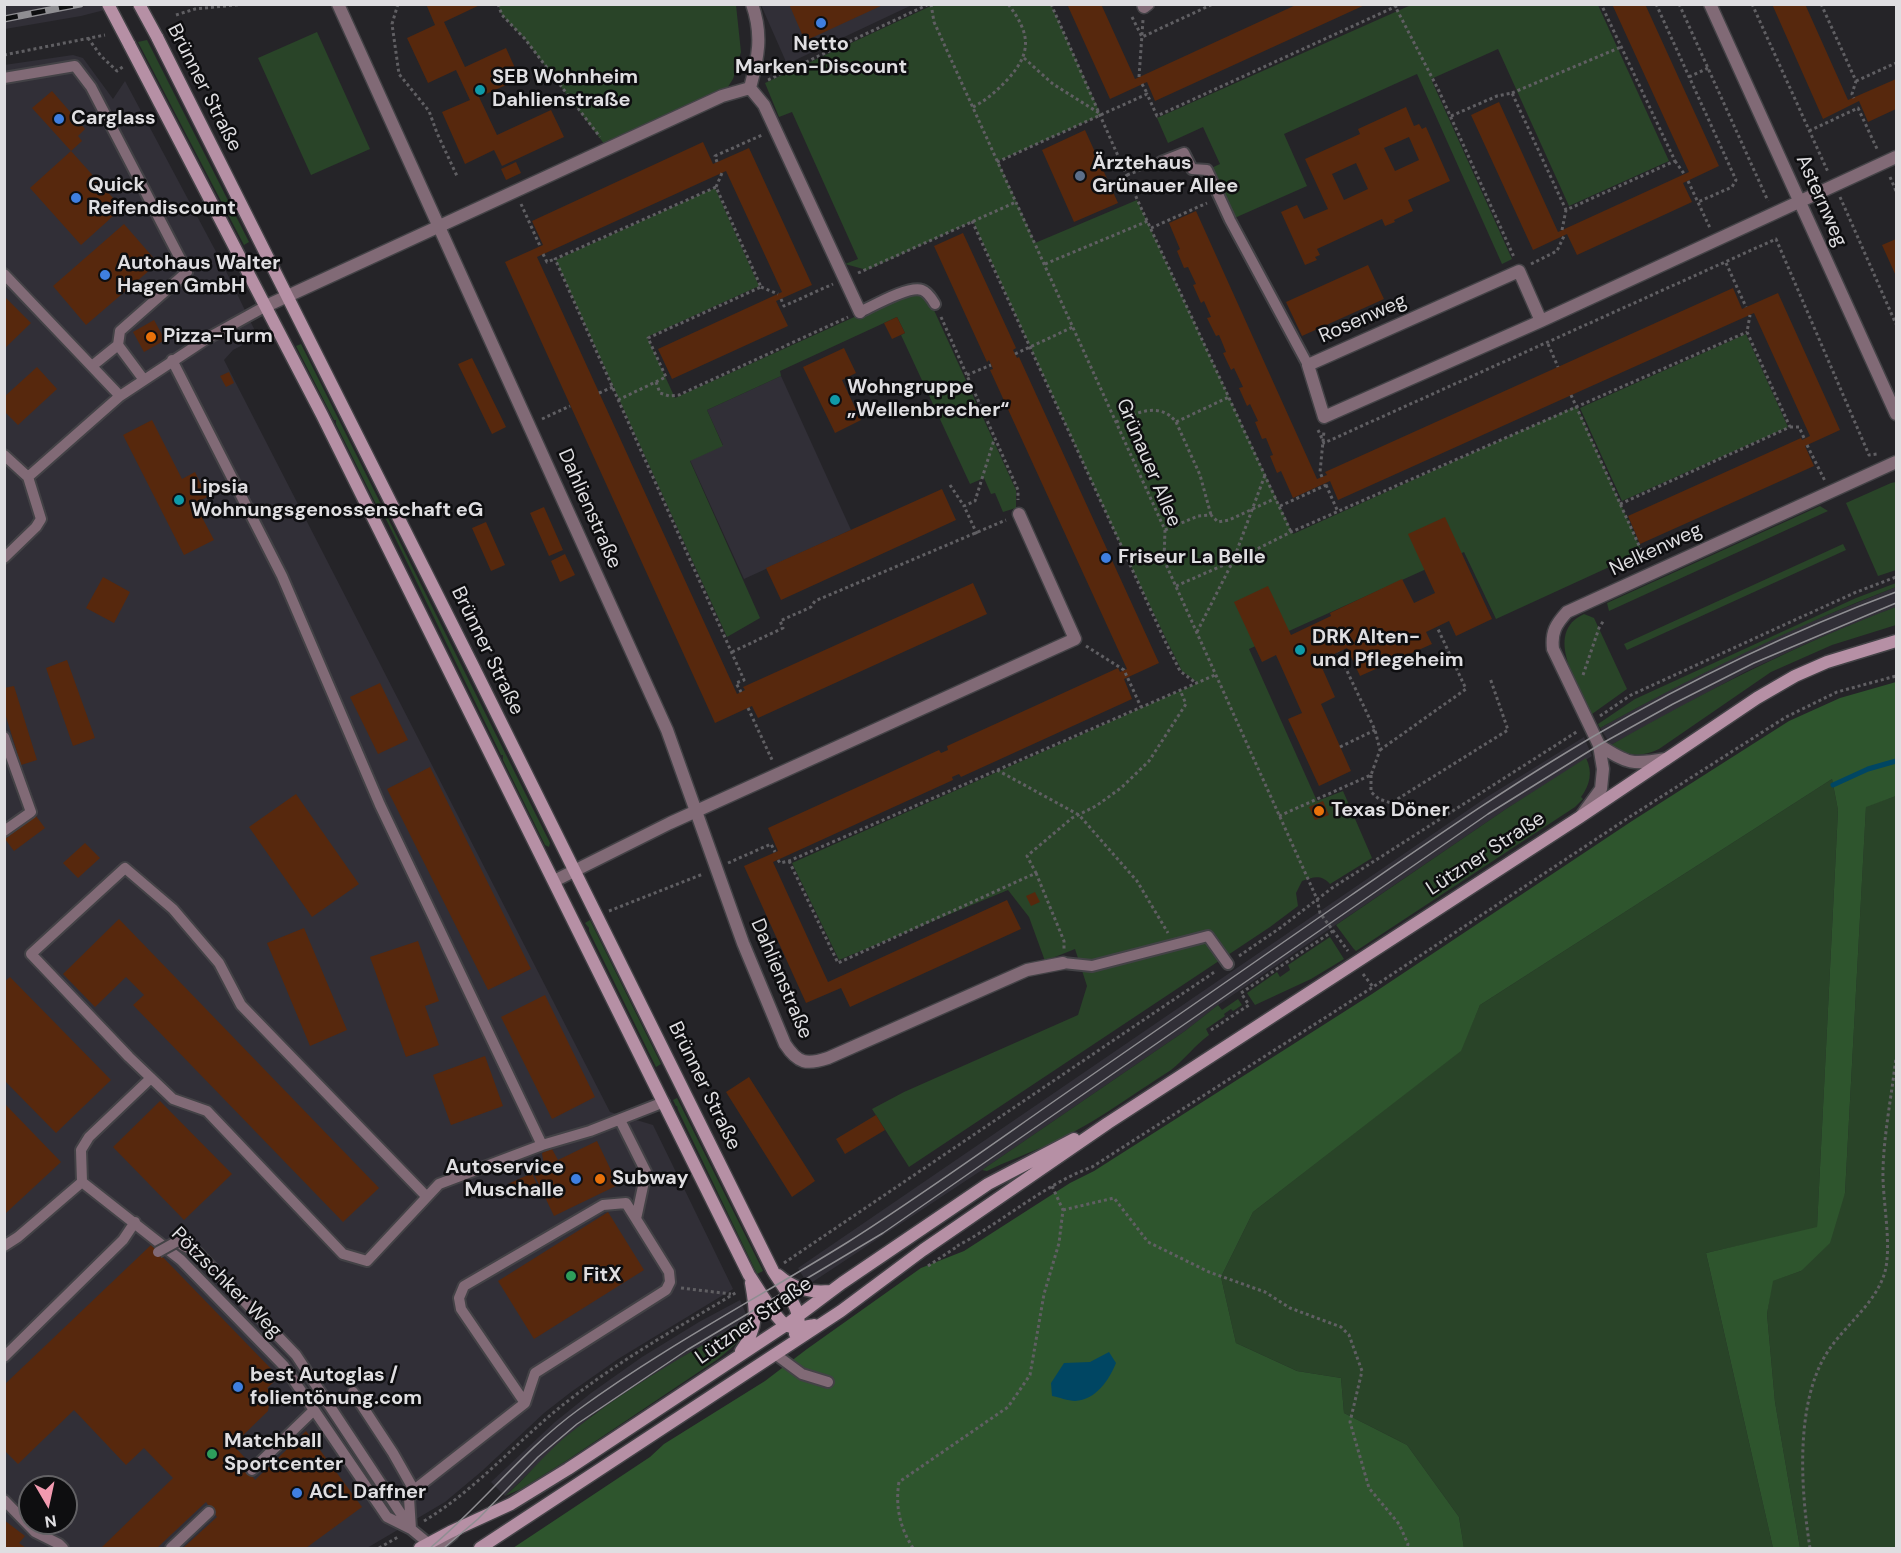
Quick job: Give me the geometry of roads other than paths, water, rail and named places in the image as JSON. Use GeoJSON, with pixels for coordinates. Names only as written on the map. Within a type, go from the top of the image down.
{"type":"FeatureCollection","features":[{"type":"Feature","properties":{"kind":"main road"},"geometry":{"type":"LineString","coordinates":[[108,4],[266,306],[749,1275],[786,1326]]}},
{"type":"Feature","properties":{"kind":"main road","name":"Brünner Straße"},"geometry":{"type":"LineString","coordinates":[[139,4],[777,1268],[799,1322]]}},
{"type":"Feature","properties":{"kind":"main road","name":"Lützner Straße"},"geometry":{"type":"LineString","coordinates":[[480,1548],[788,1346],[1108,1123],[1580,817],[1757,698],[1795,676],[1827,662],[1896,641]]}},
{"type":"Feature","properties":{"kind":"main road","name":"Lützner Straße"},"geometry":{"type":"LineString","coordinates":[[428,1547],[538,1488],[786,1326],[799,1322],[830,1291],[988,1184],[1040,1155],[1108,1123]]}},
{"type":"Feature","properties":{"kind":"main road"},"geometry":{"type":"LineString","coordinates":[[777,1268],[795,1287],[812,1293],[830,1291]]}},
{"type":"Feature","properties":{"kind":"main road"},"geometry":{"type":"LineString","coordinates":[[735,1359],[751,1338],[755,1326],[755,1310],[749,1275]]}},
{"type":"Feature","properties":{"kind":"main road"},"geometry":{"type":"LineString","coordinates":[[788,1346],[799,1322],[820,1324]]}},
{"type":"Feature","properties":{"kind":"street","name":"Dahlienstraße"},"geometry":{"type":"LineString","coordinates":[[338,4],[667,730],[698,811],[743,943],[785,1044],[792,1055],[803,1062],[815,1062],[828,1058],[1027,970],[1063,963]]}},
{"type":"Feature","properties":{"kind":"street"},"geometry":{"type":"LineString","coordinates":[[750,88],[759,46],[757,21],[752,4]]}},
{"type":"Feature","properties":{"kind":"street","name":"Asternweg"},"geometry":{"type":"LineString","coordinates":[[1710,4],[1896,414]]}},
{"type":"Feature","properties":{"kind":"street"},"geometry":{"type":"LineString","coordinates":[[266,306],[722,96],[750,88]]}},
{"type":"Feature","properties":{"kind":"street"},"geometry":{"type":"LineString","coordinates":[[750,88],[764,105],[860,312]]}},
{"type":"Feature","properties":{"kind":"street"},"geometry":{"type":"LineString","coordinates":[[1541,321],[1896,157]]}},
{"type":"Feature","properties":{"kind":"street","name":"Rosenweg"},"geometry":{"type":"LineString","coordinates":[[1519,270],[1541,321],[1324,417],[1308,365],[1519,270]]}},
{"type":"Feature","properties":{"kind":"street","name":"Nelkenweg"},"geometry":{"type":"LineString","coordinates":[[1580,817],[1601,789],[1603,769],[1599,745],[1553,649],[1554,628],[1567,612],[1896,462]]}},
{"type":"Feature","properties":{"kind":"street"},"geometry":{"type":"LineString","coordinates":[[554,881],[698,811],[1075,639],[1019,514]]}},
{"type":"Feature","properties":{"kind":"street"},"geometry":{"type":"LineString","coordinates":[[1599,745],[1637,764],[1666,759]]}},
{"type":"Feature","properties":{"kind":"lane"},"geometry":{"type":"LineString","coordinates":[[4,78],[75,66],[91,87],[187,272],[120,331],[118,345],[92,366]]}},
{"type":"Feature","properties":{"kind":"lane"},"geometry":{"type":"LineString","coordinates":[[1161,162],[1184,153],[1192,169],[1207,170],[1230,220],[1308,365]]}},
{"type":"Feature","properties":{"kind":"lane"},"geometry":{"type":"LineString","coordinates":[[4,274],[120,396]]}},
{"type":"Feature","properties":{"kind":"lane"},"geometry":{"type":"LineString","coordinates":[[860,312],[909,290],[921,290],[930,296],[935,304]]}},
{"type":"Feature","properties":{"kind":"lane"},"geometry":{"type":"LineString","coordinates":[[28,477],[120,396],[172,360],[266,306]]}},
{"type":"Feature","properties":{"kind":"lane"},"geometry":{"type":"LineString","coordinates":[[118,345],[144,380]]}},
{"type":"Feature","properties":{"kind":"lane"},"geometry":{"type":"LineString","coordinates":[[172,360],[282,576],[380,806],[542,1145]]}},
{"type":"Feature","properties":{"kind":"lane"},"geometry":{"type":"LineString","coordinates":[[4,455],[28,477],[41,519],[36,527],[4,558]]}},
{"type":"Feature","properties":{"kind":"lane"},"geometry":{"type":"LineString","coordinates":[[4,737],[31,812],[4,831]]}},
{"type":"Feature","properties":{"kind":"lane"},"geometry":{"type":"LineString","coordinates":[[428,1197],[240,1005],[219,963],[173,909],[125,868],[31,954],[173,1100],[207,1111],[343,1254],[367,1261],[428,1197],[439,1184],[542,1145],[620,1120],[664,1102]]}},
{"type":"Feature","properties":{"kind":"lane"},"geometry":{"type":"LineString","coordinates":[[1063,963],[1092,966],[1208,936],[1228,963]]}},
{"type":"Feature","properties":{"kind":"lane"},"geometry":{"type":"LineString","coordinates":[[4,1246],[18,1237],[82,1182],[81,1150],[89,1137],[151,1078]]}},
{"type":"Feature","properties":{"kind":"lane"},"geometry":{"type":"LineString","coordinates":[[620,1120],[646,1172],[636,1220]]}},
{"type":"Feature","properties":{"kind":"lane","name":"Pötzschker Weg"},"geometry":{"type":"LineString","coordinates":[[82,1182],[181,1260],[285,1366],[387,1517],[411,1529],[428,1547]]}},
{"type":"Feature","properties":{"kind":"lane"},"geometry":{"type":"LineString","coordinates":[[411,1529],[409,1498],[414,1490],[525,1403],[535,1373],[668,1287],[669,1272],[626,1203],[603,1205],[464,1286],[459,1298],[461,1309],[525,1403]]}},
{"type":"Feature","properties":{"kind":"lane"},"geometry":{"type":"LineString","coordinates":[[4,1357],[123,1240],[135,1222]]}},
{"type":"Feature","properties":{"kind":"lane"},"geometry":{"type":"LineString","coordinates":[[158,1252],[176,1242],[198,1253],[296,1355],[411,1529]]}},
{"type":"Feature","properties":{"kind":"lane"},"geometry":{"type":"LineString","coordinates":[[775,1354],[802,1374],[828,1382]]}},
{"type":"Feature","properties":{"kind":"lane"},"geometry":{"type":"LineString","coordinates":[[352,1392],[393,1453],[414,1490]]}},
{"type":"Feature","properties":{"kind":"lane"},"geometry":{"type":"LineString","coordinates":[[252,1470],[314,1410]]}},
{"type":"Feature","properties":{"kind":"lane"},"geometry":{"type":"LineString","coordinates":[[4,1500],[35,1532],[63,1548]]}},
{"type":"Feature","properties":{"kind":"lane"},"geometry":{"type":"LineString","coordinates":[[171,1548],[209,1512]]}},
{"type":"Feature","properties":{"kind":"water"},"geometry":{"type":"Polygon","coordinates":[[[1109,1352],[1116,1363],[1110,1376],[1095,1393],[1083,1400],[1075,1401],[1052,1396],[1051,1383],[1064,1363],[1090,1362],[1109,1352]]]}},
{"type":"Feature","properties":{"kind":"waterway"},"geometry":{"type":"LineString","coordinates":[[1833,785],[1868,769],[1896,761]]}},
{"type":"Feature","properties":{"kind":"tram line"},"geometry":{"type":"LineString","coordinates":[[430,1548],[539,1442],[578,1410],[677,1344],[848,1242],[909,1202],[1501,794],[1594,736],[1704,676],[1818,623],[1896,592]]}},
{"type":"Feature","properties":{"kind":"tram line"},"geometry":{"type":"LineString","coordinates":[[444,1548],[478,1519],[538,1457],[577,1424],[687,1350],[883,1233],[1488,814],[1599,745],[1673,704],[1754,663],[1896,603]]}},
{"type":"Feature","properties":{"kind":"railway"},"geometry":{"type":"LineString","coordinates":[[4,19],[80,4]]}},
{"type":"Feature","properties":{"kind":"place","name":"Netto Marken-Discount"},"geometry":{"type":"Point","coordinates":[821,23]}},
{"type":"Feature","properties":{"kind":"place","name":"SEB Wohnheim Dahlienstraße"},"geometry":{"type":"Point","coordinates":[480,90]}},
{"type":"Feature","properties":{"kind":"place","name":"Carglass"},"geometry":{"type":"Point","coordinates":[59,119]}},
{"type":"Feature","properties":{"kind":"place","name":"Ärztehaus Grünauer Allee"},"geometry":{"type":"Point","coordinates":[1080,176]}},
{"type":"Feature","properties":{"kind":"place","name":"Quick Reifendiscount"},"geometry":{"type":"Point","coordinates":[76,198]}},
{"type":"Feature","properties":{"kind":"place","name":"Autohaus Walter Hagen GmbH"},"geometry":{"type":"Point","coordinates":[105,275]}},
{"type":"Feature","properties":{"kind":"place","name":"Pizza-Turm"},"geometry":{"type":"Point","coordinates":[151,337]}},
{"type":"Feature","properties":{"kind":"place","name":"Wohngruppe „Wellenbrecher“"},"geometry":{"type":"Point","coordinates":[835,400]}},
{"type":"Feature","properties":{"kind":"place","name":"Lipsia Wohnungsgenossenschaft eG"},"geometry":{"type":"Point","coordinates":[179,500]}},
{"type":"Feature","properties":{"kind":"place","name":"Friseur La Belle"},"geometry":{"type":"Point","coordinates":[1106,558]}},
{"type":"Feature","properties":{"kind":"place","name":"DRK Alten- und Pflegeheim"},"geometry":{"type":"Point","coordinates":[1300,650]}},
{"type":"Feature","properties":{"kind":"place","name":"Texas Döner"},"geometry":{"type":"Point","coordinates":[1319,811]}},
{"type":"Feature","properties":{"kind":"place","name":"Autoservice Muschalle"},"geometry":{"type":"Point","coordinates":[576,1179]}},
{"type":"Feature","properties":{"kind":"place","name":"Subway"},"geometry":{"type":"Point","coordinates":[600,1179]}},
{"type":"Feature","properties":{"kind":"place","name":"FitX"},"geometry":{"type":"Point","coordinates":[571,1276]}},
{"type":"Feature","properties":{"kind":"place","name":"best Autoglas / folientönung.com"},"geometry":{"type":"Point","coordinates":[238,1387]}},
{"type":"Feature","properties":{"kind":"place","name":"Matchball Sportcenter"},"geometry":{"type":"Point","coordinates":[212,1454]}},
{"type":"Feature","properties":{"kind":"place","name":"ACL Daffner"},"geometry":{"type":"Point","coordinates":[297,1493]}}]}
